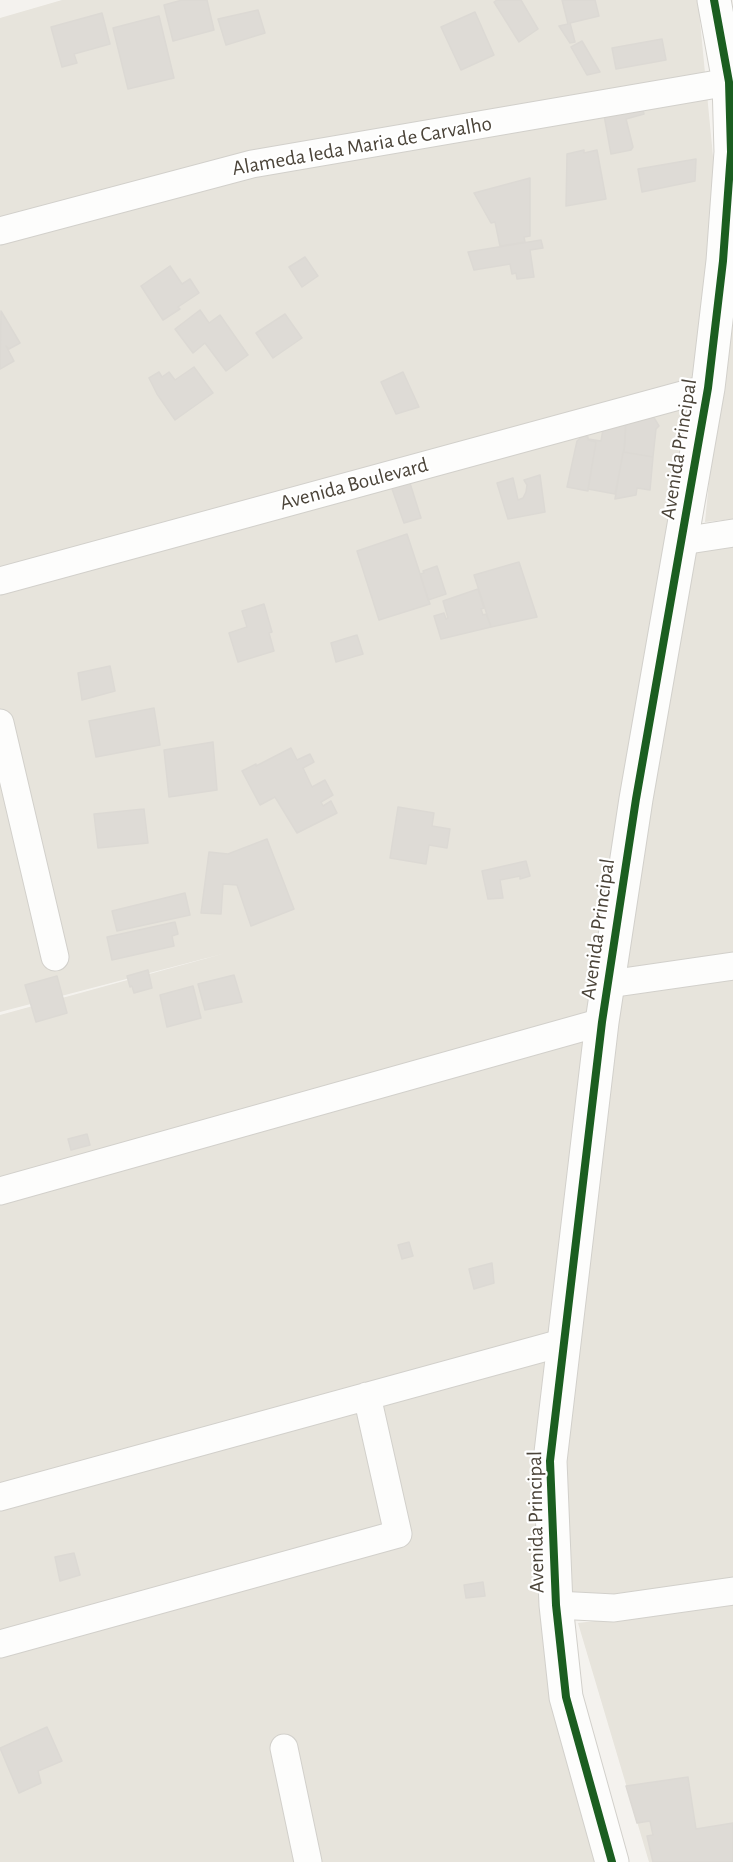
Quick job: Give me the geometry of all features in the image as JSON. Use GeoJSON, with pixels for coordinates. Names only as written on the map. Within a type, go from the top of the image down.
{"type":"FeatureCollection","features":[{"type":"Feature","properties":{"kind":"street","name":"Avenida Principal"},"geometry":{"type":"LineString","coordinates":[[612,1862],[566,1697],[556,1605],[550,1461],[602,1022],[636,799],[708,388],[723,261],[732,152],[729,82],[714,0]]}},
{"type":"Feature","properties":{"kind":"street","name":"Alameda Ieda Maria de Carvalho"},"geometry":{"type":"LineString","coordinates":[[0,231],[252,164],[729,82]]}},
{"type":"Feature","properties":{"kind":"street","name":"Avenida Boulevard"},"geometry":{"type":"LineString","coordinates":[[0,581],[708,388]]}},
{"type":"Feature","properties":{"kind":"street"},"geometry":{"type":"LineString","coordinates":[[682,541],[733,533]]}},
{"type":"Feature","properties":{"kind":"street"},"geometry":{"type":"LineString","coordinates":[[0,723],[55,957]]}},
{"type":"Feature","properties":{"kind":"street"},"geometry":{"type":"LineString","coordinates":[[609,984],[733,966]]}},
{"type":"Feature","properties":{"kind":"street"},"geometry":{"type":"LineString","coordinates":[[0,1191],[602,1022]]}},
{"type":"Feature","properties":{"kind":"street"},"geometry":{"type":"LineString","coordinates":[[0,1497],[564,1342]]}},
{"type":"Feature","properties":{"kind":"street"},"geometry":{"type":"LineString","coordinates":[[0,1644],[398,1534],[367,1396]]}},
{"type":"Feature","properties":{"kind":"street"},"geometry":{"type":"LineString","coordinates":[[556,1605],[614,1608],[733,1591]]}},
{"type":"Feature","properties":{"kind":"street"},"geometry":{"type":"LineString","coordinates":[[284,1748],[308,1862]]}},
{"type":"Feature","properties":{"kind":"shaded area"},"geometry":{"type":"Polygon","coordinates":[[[62,0],[698,0],[723,261],[682,540],[733,532],[733,1582],[564,1604],[562,1654],[622,1862],[0,1862],[0,1015],[226,953],[0,1012],[0,18],[62,0]]]}},
{"type":"Feature","properties":{"kind":"shaded area"},"geometry":{"type":"Polygon","coordinates":[[[733,238],[733,519],[705,522],[733,238]]]}},
{"type":"Feature","properties":{"kind":"shaded area"},"geometry":{"type":"Polygon","coordinates":[[[733,1605],[733,1862],[649,1862],[578,1623],[733,1605]]]}},
{"type":"Feature","properties":{"kind":"building"},"geometry":{"type":"Polygon","coordinates":[[[182,0],[207,0],[214,30],[173,41],[164,5],[182,0]]]}},
{"type":"Feature","properties":{"kind":"building"},"geometry":{"type":"Polygon","coordinates":[[[521,0],[538,29],[519,42],[494,2],[521,0]]]}},
{"type":"Feature","properties":{"kind":"building"},"geometry":{"type":"Polygon","coordinates":[[[562,0],[595,0],[599,16],[570,23],[575,42],[570,43],[559,26],[568,24],[562,0]]]}},
{"type":"Feature","properties":{"kind":"building"},"geometry":{"type":"Polygon","coordinates":[[[258,10],[265,33],[226,45],[218,19],[258,10]]]}},
{"type":"Feature","properties":{"kind":"building"},"geometry":{"type":"Polygon","coordinates":[[[475,12],[494,55],[461,70],[441,27],[475,12]]]}},
{"type":"Feature","properties":{"kind":"building"},"geometry":{"type":"Polygon","coordinates":[[[102,13],[110,44],[74,54],[77,63],[62,67],[51,27],[102,13]]]}},
{"type":"Feature","properties":{"kind":"building"},"geometry":{"type":"Polygon","coordinates":[[[159,16],[174,78],[128,89],[113,28],[159,16]]]}},
{"type":"Feature","properties":{"kind":"building"},"geometry":{"type":"Polygon","coordinates":[[[662,39],[666,60],[616,69],[612,48],[662,39]]]}},
{"type":"Feature","properties":{"kind":"building"},"geometry":{"type":"Polygon","coordinates":[[[582,41],[600,72],[587,75],[571,47],[582,41]]]}},
{"type":"Feature","properties":{"kind":"building"},"geometry":{"type":"Polygon","coordinates":[[[640,97],[644,114],[626,119],[633,147],[631,150],[611,154],[602,104],[640,97]]]}},
{"type":"Feature","properties":{"kind":"building"},"geometry":{"type":"Polygon","coordinates":[[[584,150],[584,153],[597,150],[606,199],[566,206],[567,154],[584,150]]]}},
{"type":"Feature","properties":{"kind":"building"},"geometry":{"type":"Polygon","coordinates":[[[696,159],[695,181],[642,192],[638,169],[696,159]]]}},
{"type":"Feature","properties":{"kind":"building"},"geometry":{"type":"Polygon","coordinates":[[[530,178],[530,236],[524,237],[525,242],[500,246],[495,222],[491,223],[474,193],[530,178]]]}},
{"type":"Feature","properties":{"kind":"building"},"geometry":{"type":"Polygon","coordinates":[[[541,240],[543,248],[530,250],[534,277],[517,279],[516,273],[512,274],[510,264],[474,270],[468,252],[541,240]]]}},
{"type":"Feature","properties":{"kind":"building"},"geometry":{"type":"Polygon","coordinates":[[[305,257],[318,276],[302,287],[289,267],[305,257]]]}},
{"type":"Feature","properties":{"kind":"building"},"geometry":{"type":"Polygon","coordinates":[[[170,266],[182,284],[190,279],[199,293],[163,320],[141,286],[170,266]]]}},
{"type":"Feature","properties":{"kind":"building"},"geometry":{"type":"Polygon","coordinates":[[[200,310],[209,323],[220,315],[248,355],[226,371],[205,343],[193,353],[175,329],[200,310]]]}},
{"type":"Feature","properties":{"kind":"building"},"geometry":{"type":"Polygon","coordinates":[[[1,311],[20,343],[9,349],[6,346],[14,361],[0,369],[1,311]]]}},
{"type":"Feature","properties":{"kind":"building"},"geometry":{"type":"Polygon","coordinates":[[[285,314],[302,338],[273,358],[256,333],[285,314]]]}},
{"type":"Feature","properties":{"kind":"building"},"geometry":{"type":"Polygon","coordinates":[[[194,367],[213,393],[175,420],[149,378],[159,372],[162,377],[169,372],[175,380],[194,367]]]}},
{"type":"Feature","properties":{"kind":"building"},"geometry":{"type":"Polygon","coordinates":[[[403,372],[419,407],[396,414],[381,382],[403,372]]]}},
{"type":"Feature","properties":{"kind":"building"},"geometry":{"type":"Polygon","coordinates":[[[650,411],[659,426],[656,429],[653,457],[624,452],[626,417],[650,411]]]}},
{"type":"Feature","properties":{"kind":"building"},"geometry":{"type":"Polygon","coordinates":[[[626,418],[625,444],[615,494],[588,489],[596,442],[588,439],[601,441],[604,424],[626,418]]]}},
{"type":"Feature","properties":{"kind":"building"},"geometry":{"type":"Polygon","coordinates":[[[583,436],[596,442],[588,491],[567,487],[577,441],[583,436]]]}},
{"type":"Feature","properties":{"kind":"building"},"geometry":{"type":"Polygon","coordinates":[[[623,452],[653,457],[650,490],[637,488],[636,495],[615,499],[623,452]]]}},
{"type":"Feature","properties":{"kind":"building"},"geometry":{"type":"Polygon","coordinates":[[[540,475],[545,512],[508,519],[497,483],[513,478],[518,500],[523,498],[526,492],[527,485],[524,480],[540,475]]]}},
{"type":"Feature","properties":{"kind":"building"},"geometry":{"type":"Polygon","coordinates":[[[409,480],[421,518],[404,523],[391,486],[409,480]]]}},
{"type":"Feature","properties":{"kind":"building"},"geometry":{"type":"Polygon","coordinates":[[[407,534],[430,604],[379,620],[357,551],[407,534]]]}},
{"type":"Feature","properties":{"kind":"building"},"geometry":{"type":"Polygon","coordinates":[[[519,562],[537,617],[491,627],[474,575],[519,562]]]}},
{"type":"Feature","properties":{"kind":"building"},"geometry":{"type":"Polygon","coordinates":[[[437,566],[446,594],[428,600],[420,574],[437,566]]]}},
{"type":"Feature","properties":{"kind":"building"},"geometry":{"type":"Polygon","coordinates":[[[478,589],[484,608],[481,609],[483,615],[486,614],[491,627],[441,639],[434,616],[444,613],[446,619],[448,618],[443,601],[478,589]]]}},
{"type":"Feature","properties":{"kind":"building"},"geometry":{"type":"Polygon","coordinates":[[[264,604],[272,632],[269,633],[274,651],[238,662],[229,633],[247,627],[242,611],[264,604]]]}},
{"type":"Feature","properties":{"kind":"building"},"geometry":{"type":"Polygon","coordinates":[[[357,635],[363,654],[336,662],[331,643],[357,635]]]}},
{"type":"Feature","properties":{"kind":"building"},"geometry":{"type":"Polygon","coordinates":[[[110,666],[115,691],[82,700],[78,673],[110,666]]]}},
{"type":"Feature","properties":{"kind":"building"},"geometry":{"type":"Polygon","coordinates":[[[154,708],[160,745],[96,757],[89,721],[154,708]]]}},
{"type":"Feature","properties":{"kind":"building"},"geometry":{"type":"Polygon","coordinates":[[[213,742],[217,790],[169,797],[164,750],[213,742]]]}},
{"type":"Feature","properties":{"kind":"building"},"geometry":{"type":"Polygon","coordinates":[[[291,748],[297,760],[310,754],[314,762],[303,768],[312,787],[325,780],[333,795],[321,802],[323,806],[331,801],[337,813],[297,833],[275,797],[260,805],[242,771],[291,748]]]}},
{"type":"Feature","properties":{"kind":"building"},"geometry":{"type":"Polygon","coordinates":[[[398,807],[434,813],[432,826],[450,829],[447,848],[429,845],[426,864],[390,858],[398,807]]]}},
{"type":"Feature","properties":{"kind":"building"},"geometry":{"type":"Polygon","coordinates":[[[144,809],[148,843],[98,848],[94,814],[144,809]]]}},
{"type":"Feature","properties":{"kind":"building"},"geometry":{"type":"Polygon","coordinates":[[[267,839],[294,909],[251,926],[237,885],[223,884],[221,914],[201,913],[209,852],[228,854],[267,839]]]}},
{"type":"Feature","properties":{"kind":"building"},"geometry":{"type":"Polygon","coordinates":[[[526,861],[530,876],[500,880],[503,898],[488,899],[482,871],[526,861]]]}},
{"type":"Feature","properties":{"kind":"building"},"geometry":{"type":"Polygon","coordinates":[[[185,893],[190,915],[117,931],[112,911],[185,893]]]}},
{"type":"Feature","properties":{"kind":"building"},"geometry":{"type":"Polygon","coordinates":[[[175,922],[178,934],[172,936],[174,946],[112,960],[107,937],[175,922]]]}},
{"type":"Feature","properties":{"kind":"building"},"geometry":{"type":"Polygon","coordinates":[[[148,970],[152,988],[134,993],[127,976],[148,970]]]}},
{"type":"Feature","properties":{"kind":"building"},"geometry":{"type":"Polygon","coordinates":[[[234,975],[242,1002],[205,1010],[198,984],[234,975]]]}},
{"type":"Feature","properties":{"kind":"building"},"geometry":{"type":"Polygon","coordinates":[[[57,976],[67,1013],[36,1022],[25,985],[57,976]]]}},
{"type":"Feature","properties":{"kind":"building"},"geometry":{"type":"Polygon","coordinates":[[[193,986],[201,1018],[167,1027],[160,995],[193,986]]]}},
{"type":"Feature","properties":{"kind":"building"},"geometry":{"type":"Polygon","coordinates":[[[87,1134],[90,1145],[71,1150],[68,1139],[87,1134]]]}},
{"type":"Feature","properties":{"kind":"building"},"geometry":{"type":"Polygon","coordinates":[[[409,1242],[413,1256],[402,1259],[398,1245],[409,1242]]]}},
{"type":"Feature","properties":{"kind":"building"},"geometry":{"type":"Polygon","coordinates":[[[492,1263],[494,1283],[474,1289],[469,1269],[492,1263]]]}},
{"type":"Feature","properties":{"kind":"building"},"geometry":{"type":"Polygon","coordinates":[[[74,1553],[80,1575],[60,1581],[55,1557],[74,1553]]]}},
{"type":"Feature","properties":{"kind":"building"},"geometry":{"type":"Polygon","coordinates":[[[483,1582],[485,1596],[466,1598],[464,1585],[483,1582]]]}},
{"type":"Feature","properties":{"kind":"building"},"geometry":{"type":"Polygon","coordinates":[[[47,1727],[62,1761],[38,1771],[41,1783],[19,1793],[0,1748],[47,1727]]]}},
{"type":"Feature","properties":{"kind":"building"},"geometry":{"type":"Polygon","coordinates":[[[688,1777],[696,1829],[733,1823],[733,1862],[653,1862],[647,1836],[653,1835],[650,1821],[637,1823],[626,1786],[688,1777]]]}},
{"type":"Feature","properties":{"kind":"cycle path"},"geometry":{"type":"LineString","coordinates":[[612,1862],[566,1697],[556,1605],[550,1461],[602,1022],[636,799],[708,388],[723,261],[731,152],[729,82],[714,0]]}}]}
